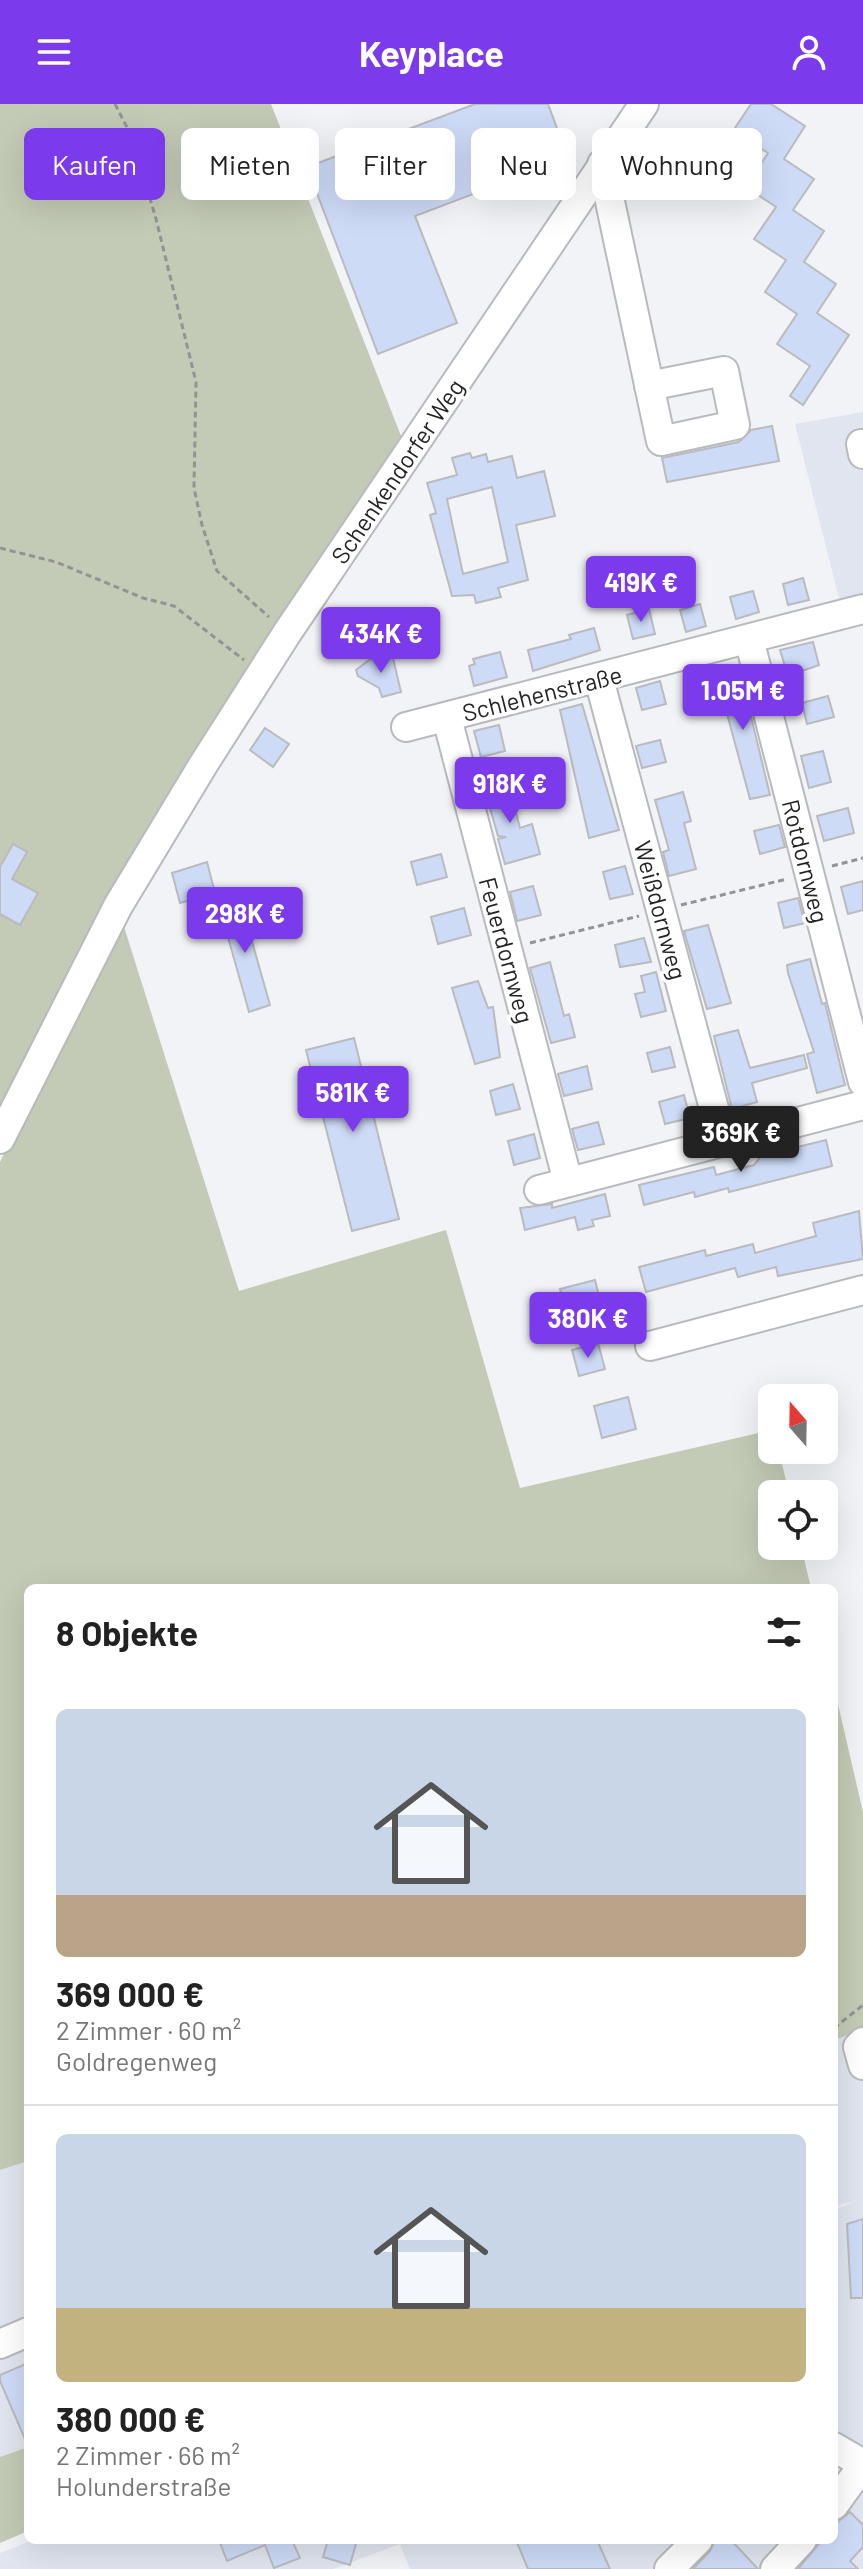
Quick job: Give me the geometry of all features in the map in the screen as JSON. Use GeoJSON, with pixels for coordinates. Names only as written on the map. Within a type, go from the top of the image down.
{"type":"FeatureCollection","features":[{"type":"Feature","properties":{"kind":"street","name":"Schenkendorfer Weg"},"geometry":{"type":"LineString","coordinates":[[627,128],[644,104]]}},
{"type":"Feature","properties":{"kind":"street","name":"Schenkendorfer Weg"},"geometry":{"type":"LineString","coordinates":[[0,1139],[118,906],[287,633],[592,178]]}},
{"type":"Feature","properties":{"kind":"street"},"geometry":{"type":"LineString","coordinates":[[610,200],[649,386]]}},
{"type":"Feature","properties":{"kind":"street","name":"Schlehenstraße"},"geometry":{"type":"LineString","coordinates":[[406,727],[863,609]]}},
{"type":"Feature","properties":{"kind":"street","name":"Rotdornweg"},"geometry":{"type":"LineString","coordinates":[[749,639],[863,1082]]}},
{"type":"Feature","properties":{"kind":"street","name":"Weißdornweg"},"geometry":{"type":"LineString","coordinates":[[599,679],[723,1142]]}},
{"type":"Feature","properties":{"kind":"street","name":"Feuerdornweg"},"geometry":{"type":"LineString","coordinates":[[447,718],[568,1182]]}},
{"type":"Feature","properties":{"kind":"street"},"geometry":{"type":"LineString","coordinates":[[539,1190],[863,1105]]}},
{"type":"Feature","properties":{"kind":"street"},"geometry":{"type":"LineString","coordinates":[[650,1346],[863,1290]]}},
{"type":"Feature","properties":{"kind":"street"},"geometry":{"type":"LineString","coordinates":[[0,2344],[24,2334]]}},
{"type":"Feature","properties":{"kind":"street"},"geometry":{"type":"LineString","coordinates":[[838,2449],[863,2464],[838,2499]]}},
{"type":"Feature","properties":{"kind":"street"},"geometry":{"type":"LineString","coordinates":[[669,2569],[694,2544]]}},
{"type":"Feature","properties":{"kind":"street"},"geometry":{"type":"LineString","coordinates":[[775,2569],[798,2544]]}},
{"type":"Feature","properties":{"kind":"path"},"geometry":{"type":"LineString","coordinates":[[115,104],[132,137],[156,219],[196,382],[194,488],[217,571],[287,633]]}},
{"type":"Feature","properties":{"kind":"path"},"geometry":{"type":"LineString","coordinates":[[0,548],[56,562],[143,598],[174,606],[261,674]]}},
{"type":"Feature","properties":{"kind":"path"},"geometry":{"type":"LineString","coordinates":[[809,873],[863,858]]}},
{"type":"Feature","properties":{"kind":"path"},"geometry":{"type":"LineString","coordinates":[[838,2025],[863,2005]]}},
{"type":"Feature","properties":{"kind":"shaded area"},"geometry":{"type":"Polygon","coordinates":[[[863,412],[863,609],[843,614],[795,424],[863,412]]]}},
{"type":"Feature","properties":{"kind":"shaded area"},"geometry":{"type":"Polygon","coordinates":[[[863,2030],[863,2569],[410,2569],[400,2544],[838,2544],[838,2208],[856,2201],[838,2205],[838,2039],[863,2030]]]}},
{"type":"Feature","properties":{"kind":"shaded area"},"geometry":{"type":"Polygon","coordinates":[[[24,2162],[24,2448],[0,2457],[0,2170],[24,2162]]]}},
{"type":"Feature","properties":{"kind":"shaded area"},"geometry":{"type":"Polygon","coordinates":[[[24,2544],[400,2544],[333,2569],[0,2569],[0,2553],[24,2544]]]}},
{"type":"Feature","properties":{"kind":"green space"},"geometry":{"type":"Polygon","coordinates":[[[0,104],[271,104],[280,128],[181,128],[181,200],[309,200],[403,441],[0,1132],[0,104]]]}},
{"type":"Feature","properties":{"kind":"green space"},"geometry":{"type":"Polygon","coordinates":[[[120,914],[239,1291],[446,1230],[520,1488],[758,1433],[758,1464],[782,1464],[786,1480],[758,1480],[758,1560],[804,1560],[810,1584],[24,1584],[24,2162],[0,2170],[0,1162],[120,914]]]}},
{"type":"Feature","properties":{"kind":"green space"},"geometry":{"type":"Polygon","coordinates":[[[838,1704],[863,1812],[863,2030],[838,2039],[838,1704]]]}},
{"type":"Feature","properties":{"kind":"green space"},"geometry":{"type":"Polygon","coordinates":[[[24,2448],[24,2533],[0,2543],[0,2457],[24,2448]]]}},
{"type":"Feature","properties":{"kind":"building"},"geometry":{"type":"Polygon","coordinates":[[[475,104],[548,104],[557,128],[471,128],[471,195],[415,216],[457,323],[378,354],[319,199],[319,162],[335,156],[335,200],[455,200],[455,128],[411,128],[475,104]]]}},
{"type":"Feature","properties":{"kind":"building"},"geometry":{"type":"Polygon","coordinates":[[[751,104],[771,104],[805,126],[784,159],[814,179],[793,210],[824,231],[804,262],[836,284],[817,313],[849,335],[803,405],[790,396],[810,366],[777,344],[797,314],[765,292],[786,260],[754,239],[776,207],[762,198],[762,162],[768,153],[762,149],[762,128],[735,128],[751,104]]]}},
{"type":"Feature","properties":{"kind":"building"},"geometry":{"type":"Polygon","coordinates":[[[772,426],[779,461],[667,482],[662,458],[739,442],[751,430],[772,426]]]}},
{"type":"Feature","properties":{"kind":"building"},"geometry":{"type":"Polygon","coordinates":[[[470,453],[472,458],[486,454],[488,462],[512,456],[517,478],[544,471],[555,516],[516,525],[528,580],[498,588],[501,597],[476,603],[474,595],[452,596],[430,515],[436,513],[427,483],[457,475],[452,458],[470,453]],[[492,487],[447,499],[463,574],[508,562],[492,487]]]}},
{"type":"Feature","properties":{"kind":"building"},"geometry":{"type":"Polygon","coordinates":[[[803,578],[809,600],[788,605],[783,584],[803,578]]]}},
{"type":"Feature","properties":{"kind":"building"},"geometry":{"type":"Polygon","coordinates":[[[753,591],[759,612],[736,619],[730,597],[753,591]]]}},
{"type":"Feature","properties":{"kind":"building"},"geometry":{"type":"Polygon","coordinates":[[[700,604],[706,626],[686,632],[680,610],[700,604]]]}},
{"type":"Feature","properties":{"kind":"building"},"geometry":{"type":"Polygon","coordinates":[[[649,609],[655,634],[633,639],[627,615],[649,609]]]}},
{"type":"Feature","properties":{"kind":"building"},"geometry":{"type":"Polygon","coordinates":[[[594,628],[600,650],[533,671],[528,650],[571,639],[569,635],[594,628]]]}},
{"type":"Feature","properties":{"kind":"building"},"geometry":{"type":"Polygon","coordinates":[[[813,642],[819,665],[788,676],[780,650],[813,642]]]}},
{"type":"Feature","properties":{"kind":"building"},"geometry":{"type":"Polygon","coordinates":[[[500,652],[507,677],[474,686],[469,666],[475,664],[473,659],[500,652]]]}},
{"type":"Feature","properties":{"kind":"building"},"geometry":{"type":"Polygon","coordinates":[[[392,654],[401,692],[382,697],[379,688],[358,676],[356,670],[369,660],[392,654]]]}},
{"type":"Feature","properties":{"kind":"building"},"geometry":{"type":"Polygon","coordinates":[[[739,667],[770,795],[750,799],[716,673],[739,667]]]}},
{"type":"Feature","properties":{"kind":"building"},"geometry":{"type":"Polygon","coordinates":[[[660,681],[666,704],[642,710],[636,688],[660,681]]]}},
{"type":"Feature","properties":{"kind":"building"},"geometry":{"type":"Polygon","coordinates":[[[828,696],[834,717],[807,724],[802,703],[828,696]]]}},
{"type":"Feature","properties":{"kind":"building"},"geometry":{"type":"Polygon","coordinates":[[[582,704],[619,830],[589,838],[560,710],[582,704]]]}},
{"type":"Feature","properties":{"kind":"building"},"geometry":{"type":"Polygon","coordinates":[[[499,725],[505,751],[481,757],[474,731],[499,725]]]}},
{"type":"Feature","properties":{"kind":"building"},"geometry":{"type":"Polygon","coordinates":[[[265,728],[289,744],[273,767],[250,750],[265,728]]]}},
{"type":"Feature","properties":{"kind":"building"},"geometry":{"type":"Polygon","coordinates":[[[660,740],[666,762],[642,768],[636,746],[660,740]]]}},
{"type":"Feature","properties":{"kind":"building"},"geometry":{"type":"Polygon","coordinates":[[[823,751],[831,782],[809,788],[801,756],[823,751]]]}},
{"type":"Feature","properties":{"kind":"building"},"geometry":{"type":"Polygon","coordinates":[[[508,781],[520,828],[532,824],[540,854],[505,864],[498,839],[506,837],[498,836],[484,787],[508,781]]]}},
{"type":"Feature","properties":{"kind":"building"},"geometry":{"type":"Polygon","coordinates":[[[683,792],[691,821],[684,823],[696,869],[669,876],[663,852],[669,850],[655,800],[683,792]]]}},
{"type":"Feature","properties":{"kind":"building"},"geometry":{"type":"Polygon","coordinates":[[[848,808],[854,833],[824,841],[817,816],[848,808]]]}},
{"type":"Feature","properties":{"kind":"building"},"geometry":{"type":"Polygon","coordinates":[[[779,825],[785,847],[760,854],[754,831],[779,825]]]}},
{"type":"Feature","properties":{"kind":"building"},"geometry":{"type":"Polygon","coordinates":[[[13,844],[27,852],[12,879],[38,893],[20,925],[0,914],[0,867],[13,844]]]}},
{"type":"Feature","properties":{"kind":"building"},"geometry":{"type":"Polygon","coordinates":[[[441,854],[447,877],[417,885],[411,862],[441,854]]]}},
{"type":"Feature","properties":{"kind":"building"},"geometry":{"type":"Polygon","coordinates":[[[207,862],[215,893],[180,903],[172,873],[207,862]]]}},
{"type":"Feature","properties":{"kind":"building"},"geometry":{"type":"Polygon","coordinates":[[[625,866],[633,894],[610,899],[603,872],[625,866]]]}},
{"type":"Feature","properties":{"kind":"building"},"geometry":{"type":"Polygon","coordinates":[[[863,881],[863,910],[848,914],[841,887],[863,881]]]}},
{"type":"Feature","properties":{"kind":"building"},"geometry":{"type":"Polygon","coordinates":[[[533,886],[541,915],[517,921],[510,892],[533,886]]]}},
{"type":"Feature","properties":{"kind":"building"},"geometry":{"type":"Polygon","coordinates":[[[798,898],[805,923],[784,928],[778,903],[798,898]]]}},
{"type":"Feature","properties":{"kind":"building"},"geometry":{"type":"Polygon","coordinates":[[[240,899],[270,1005],[249,1012],[219,905],[240,899]]]}},
{"type":"Feature","properties":{"kind":"building"},"geometry":{"type":"Polygon","coordinates":[[[464,908],[471,935],[438,944],[431,917],[464,908]]]}},
{"type":"Feature","properties":{"kind":"building"},"geometry":{"type":"Polygon","coordinates":[[[708,925],[731,1003],[707,1009],[684,931],[708,925]]]}},
{"type":"Feature","properties":{"kind":"building"},"geometry":{"type":"Polygon","coordinates":[[[644,938],[651,962],[620,967],[615,945],[644,938]]]}},
{"type":"Feature","properties":{"kind":"building"},"geometry":{"type":"Polygon","coordinates":[[[810,959],[822,1004],[825,1003],[845,1085],[817,1093],[807,1054],[814,1052],[787,965],[810,959]]]}},
{"type":"Feature","properties":{"kind":"building"},"geometry":{"type":"Polygon","coordinates":[[[550,962],[564,1016],[569,1014],[575,1037],[551,1043],[530,968],[550,962]]]}},
{"type":"Feature","properties":{"kind":"building"},"geometry":{"type":"Polygon","coordinates":[[[656,972],[666,1011],[641,1017],[635,994],[645,992],[641,976],[656,972]]]}},
{"type":"Feature","properties":{"kind":"building"},"geometry":{"type":"Polygon","coordinates":[[[478,981],[488,1008],[493,1007],[500,1057],[475,1064],[452,988],[478,981]]]}},
{"type":"Feature","properties":{"kind":"building"},"geometry":{"type":"Polygon","coordinates":[[[738,1030],[750,1068],[804,1055],[807,1068],[752,1083],[757,1102],[732,1109],[714,1036],[738,1030]]]}},
{"type":"Feature","properties":{"kind":"building"},"geometry":{"type":"Polygon","coordinates":[[[354,1038],[399,1219],[352,1231],[306,1050],[354,1038]]]}},
{"type":"Feature","properties":{"kind":"building"},"geometry":{"type":"Polygon","coordinates":[[[670,1047],[675,1067],[652,1072],[647,1053],[670,1047]]]}},
{"type":"Feature","properties":{"kind":"building"},"geometry":{"type":"Polygon","coordinates":[[[587,1066],[592,1089],[564,1096],[558,1074],[587,1066]]]}},
{"type":"Feature","properties":{"kind":"building"},"geometry":{"type":"Polygon","coordinates":[[[513,1084],[520,1109],[496,1115],[490,1091],[513,1084]]]}},
{"type":"Feature","properties":{"kind":"building"},"geometry":{"type":"Polygon","coordinates":[[[684,1095],[690,1118],[665,1124],[659,1102],[684,1095]]]}},
{"type":"Feature","properties":{"kind":"building"},"geometry":{"type":"Polygon","coordinates":[[[598,1122],[604,1144],[578,1150],[572,1129],[598,1122]]]}},
{"type":"Feature","properties":{"kind":"building"},"geometry":{"type":"Polygon","coordinates":[[[534,1134],[540,1158],[514,1165],[508,1141],[534,1134]]]}},
{"type":"Feature","properties":{"kind":"building"},"geometry":{"type":"Polygon","coordinates":[[[826,1140],[832,1166],[729,1192],[728,1188],[695,1197],[694,1192],[644,1205],[639,1185],[714,1167],[716,1175],[754,1165],[761,1156],[826,1140]]]}},
{"type":"Feature","properties":{"kind":"building"},"geometry":{"type":"Polygon","coordinates":[[[605,1194],[610,1216],[592,1220],[594,1226],[578,1230],[575,1217],[525,1230],[520,1208],[552,1204],[552,1208],[605,1194]]]}},
{"type":"Feature","properties":{"kind":"building"},"geometry":{"type":"Polygon","coordinates":[[[859,1211],[863,1259],[778,1276],[776,1267],[738,1277],[735,1268],[646,1292],[639,1267],[705,1250],[706,1256],[753,1244],[755,1253],[816,1236],[813,1223],[859,1211]]]}},
{"type":"Feature","properties":{"kind":"building"},"geometry":{"type":"Polygon","coordinates":[[[595,1280],[603,1312],[568,1321],[560,1289],[595,1280]]]}},
{"type":"Feature","properties":{"kind":"building"},"geometry":{"type":"Polygon","coordinates":[[[598,1343],[605,1369],[579,1376],[572,1350],[598,1343]]]}},
{"type":"Feature","properties":{"kind":"building"},"geometry":{"type":"Polygon","coordinates":[[[628,1397],[636,1429],[602,1438],[594,1406],[628,1397]]]}},
{"type":"Feature","properties":{"kind":"building"},"geometry":{"type":"Polygon","coordinates":[[[863,2219],[863,2298],[851,2298],[847,2224],[863,2219]]]}},
{"type":"Feature","properties":{"kind":"building"},"geometry":{"type":"Polygon","coordinates":[[[24,2365],[24,2437],[0,2381],[0,2375],[24,2365]]]}},
{"type":"Feature","properties":{"kind":"building"},"geometry":{"type":"Polygon","coordinates":[[[850,2512],[863,2525],[863,2547],[850,2561],[858,2569],[798,2569],[819,2544],[838,2544],[838,2522],[850,2512]]]}},
{"type":"Feature","properties":{"kind":"building"},"geometry":{"type":"Polygon","coordinates":[[[221,2544],[294,2544],[300,2558],[274,2568],[265,2545],[227,2561],[221,2544]]]}},
{"type":"Feature","properties":{"kind":"building"},"geometry":{"type":"Polygon","coordinates":[[[327,2544],[356,2544],[350,2565],[323,2557],[327,2544]]]}},
{"type":"Feature","properties":{"kind":"building"},"geometry":{"type":"Polygon","coordinates":[[[518,2544],[599,2544],[610,2569],[528,2569],[518,2544]]]}},
{"type":"Feature","properties":{"kind":"building"},"geometry":{"type":"Polygon","coordinates":[[[713,2544],[735,2544],[758,2569],[693,2569],[713,2544]]]}}]}
